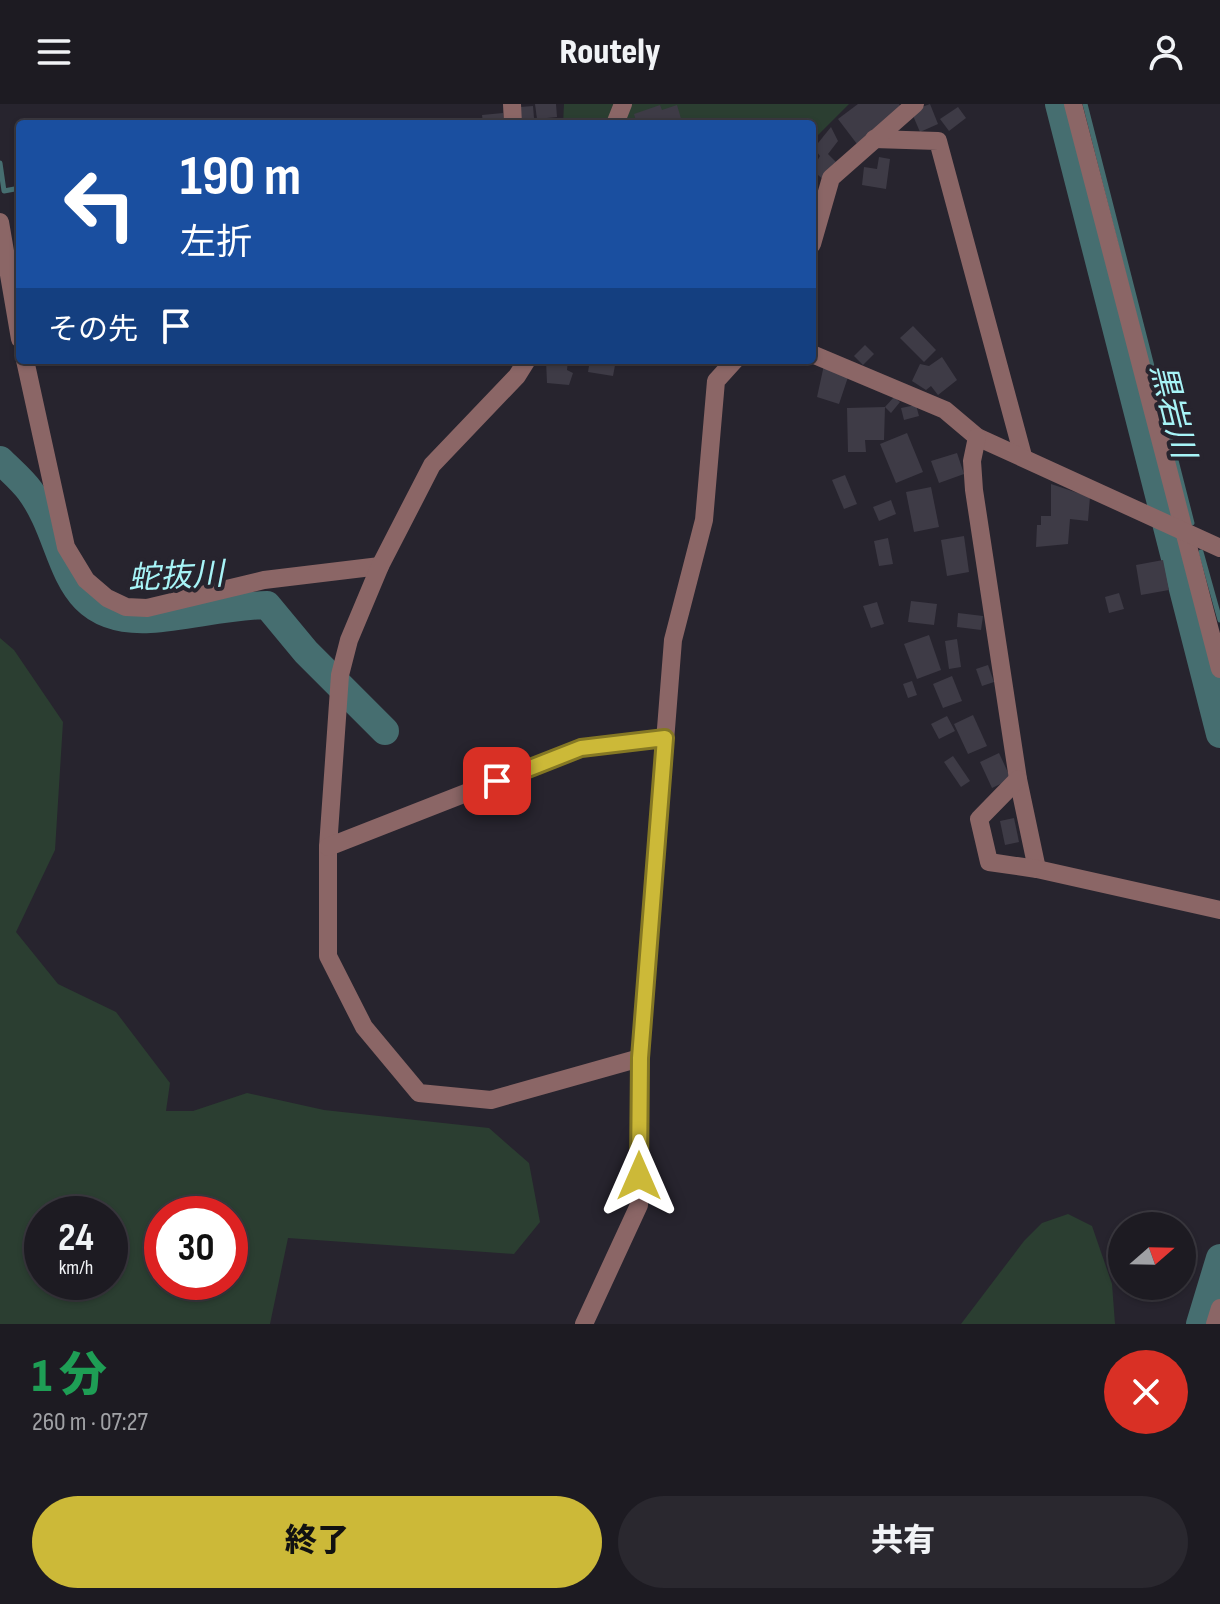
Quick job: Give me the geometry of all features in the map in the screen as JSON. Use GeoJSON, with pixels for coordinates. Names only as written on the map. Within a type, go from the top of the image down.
{"type":"FeatureCollection","features":[{"type":"Feature","properties":{"kind":"street"},"geometry":{"type":"LineString","coordinates":[[816,230],[831,178],[915,104]]}},
{"type":"Feature","properties":{"kind":"street"},"geometry":{"type":"LineString","coordinates":[[1073,104],[1180,529],[1220,669]]}},
{"type":"Feature","properties":{"kind":"street"},"geometry":{"type":"LineString","coordinates":[[874,139],[938,141],[1023,456]]}},
{"type":"Feature","properties":{"kind":"street"},"geometry":{"type":"LineString","coordinates":[[0,222],[16,313]]}},
{"type":"Feature","properties":{"kind":"street"},"geometry":{"type":"LineString","coordinates":[[816,356],[945,410],[977,437],[1220,548]]}},
{"type":"Feature","properties":{"kind":"street"},"geometry":{"type":"LineString","coordinates":[[26,364],[66,547],[86,580],[107,598],[126,607],[147,608],[264,580],[380,566]]}},
{"type":"Feature","properties":{"kind":"street"},"geometry":{"type":"LineString","coordinates":[[524,364],[517,376],[432,465],[380,566],[349,640],[340,675],[328,847],[328,956],[364,1027],[419,1093],[491,1100],[640,1058]]}},
{"type":"Feature","properties":{"kind":"street"},"geometry":{"type":"LineString","coordinates":[[584,1324],[639,1205],[640,1058],[673,640],[704,520],[716,381],[731,364]]}},
{"type":"Feature","properties":{"kind":"street"},"geometry":{"type":"LineString","coordinates":[[977,437],[972,461],[974,490],[1018,779],[1037,869]]}},
{"type":"Feature","properties":{"kind":"street"},"geometry":{"type":"LineString","coordinates":[[328,847],[581,748],[665,738]]}},
{"type":"Feature","properties":{"kind":"street"},"geometry":{"type":"LineString","coordinates":[[1018,779],[979,819],[989,862],[1037,869],[1220,910]]}},
{"type":"Feature","properties":{"kind":"street"},"geometry":{"type":"LineString","coordinates":[[1215,1324],[1220,1308]]}},
{"type":"Feature","properties":{"kind":"green space"},"geometry":{"type":"Polygon","coordinates":[[[564,104],[849,104],[816,137],[816,120],[563,120],[564,104]]]}},
{"type":"Feature","properties":{"kind":"green space"},"geometry":{"type":"Polygon","coordinates":[[[0,638],[14,650],[63,722],[55,850],[16,932],[58,984],[116,1012],[170,1083],[166,1111],[193,1111],[247,1093],[324,1110],[489,1128],[529,1163],[540,1222],[514,1254],[288,1238],[270,1324],[0,1324],[0,638]]]}},
{"type":"Feature","properties":{"kind":"green space"},"geometry":{"type":"Polygon","coordinates":[[[1068,1214],[1092,1226],[1108,1272],[1108,1300],[1113,1300],[1115,1324],[961,1324],[1024,1241],[1042,1223],[1068,1214]]]}},
{"type":"Feature","properties":{"kind":"building"},"geometry":{"type":"Polygon","coordinates":[[[535,104],[556,104],[557,117],[537,119],[535,104]]]}},
{"type":"Feature","properties":{"kind":"building"},"geometry":{"type":"Polygon","coordinates":[[[858,104],[899,104],[903,110],[857,144],[838,119],[858,104]]]}},
{"type":"Feature","properties":{"kind":"building"},"geometry":{"type":"Polygon","coordinates":[[[930,104],[938,124],[920,132],[911,111],[930,104]]]}},
{"type":"Feature","properties":{"kind":"building"},"geometry":{"type":"Polygon","coordinates":[[[660,105],[662,110],[677,105],[681,120],[636,120],[634,114],[660,105]]]}},
{"type":"Feature","properties":{"kind":"building"},"geometry":{"type":"Polygon","coordinates":[[[533,106],[534,118],[520,119],[520,107],[533,106]]]}},
{"type":"Feature","properties":{"kind":"building"},"geometry":{"type":"Polygon","coordinates":[[[958,107],[966,118],[949,131],[940,119],[958,107]]]}},
{"type":"Feature","properties":{"kind":"building"},"geometry":{"type":"Polygon","coordinates":[[[503,113],[504,120],[483,120],[482,115],[503,113]]]}},
{"type":"Feature","properties":{"kind":"building"},"geometry":{"type":"Polygon","coordinates":[[[831,127],[838,141],[828,154],[838,164],[824,180],[816,173],[820,156],[816,146],[831,127]]]}},
{"type":"Feature","properties":{"kind":"building"},"geometry":{"type":"Polygon","coordinates":[[[879,157],[890,159],[886,189],[862,185],[864,167],[877,169],[879,157]]]}},
{"type":"Feature","properties":{"kind":"building"},"geometry":{"type":"Polygon","coordinates":[[[913,326],[936,350],[924,362],[900,338],[913,326]]]}},
{"type":"Feature","properties":{"kind":"building"},"geometry":{"type":"Polygon","coordinates":[[[865,345],[874,354],[863,365],[854,356],[865,345]]]}},
{"type":"Feature","properties":{"kind":"building"},"geometry":{"type":"Polygon","coordinates":[[[942,357],[957,380],[938,395],[931,386],[926,390],[912,381],[920,364],[929,366],[942,357]]]}},
{"type":"Feature","properties":{"kind":"building"},"geometry":{"type":"Polygon","coordinates":[[[546,364],[568,364],[567,370],[573,373],[569,385],[547,383],[546,364]]]}},
{"type":"Feature","properties":{"kind":"building"},"geometry":{"type":"Polygon","coordinates":[[[589,364],[615,364],[613,376],[588,372],[589,364]]]}},
{"type":"Feature","properties":{"kind":"building"},"geometry":{"type":"Polygon","coordinates":[[[824,365],[849,374],[839,404],[817,397],[824,365]]]}},
{"type":"Feature","properties":{"kind":"building"},"geometry":{"type":"Polygon","coordinates":[[[894,397],[900,402],[891,413],[885,407],[894,397]]]}},
{"type":"Feature","properties":{"kind":"building"},"geometry":{"type":"Polygon","coordinates":[[[916,405],[919,416],[904,420],[901,408],[916,405]]]}},
{"type":"Feature","properties":{"kind":"building"},"geometry":{"type":"Polygon","coordinates":[[[885,407],[884,440],[865,440],[866,452],[848,452],[847,408],[885,407]]]}},
{"type":"Feature","properties":{"kind":"building"},"geometry":{"type":"Polygon","coordinates":[[[907,433],[923,472],[896,483],[880,444],[907,433]]]}},
{"type":"Feature","properties":{"kind":"building"},"geometry":{"type":"Polygon","coordinates":[[[957,453],[964,474],[939,483],[931,461],[957,453]]]}},
{"type":"Feature","properties":{"kind":"building"},"geometry":{"type":"Polygon","coordinates":[[[845,475],[857,504],[844,509],[832,480],[845,475]]]}},
{"type":"Feature","properties":{"kind":"building"},"geometry":{"type":"Polygon","coordinates":[[[1051,484],[1090,497],[1088,521],[1070,519],[1068,544],[1036,547],[1037,525],[1041,525],[1041,516],[1051,516],[1051,484]]]}},
{"type":"Feature","properties":{"kind":"building"},"geometry":{"type":"Polygon","coordinates":[[[931,487],[939,527],[914,532],[906,492],[931,487]]]}},
{"type":"Feature","properties":{"kind":"building"},"geometry":{"type":"Polygon","coordinates":[[[891,500],[896,514],[879,521],[873,507],[891,500]]]}},
{"type":"Feature","properties":{"kind":"building"},"geometry":{"type":"Polygon","coordinates":[[[964,536],[969,572],[947,576],[941,540],[964,536]]]}},
{"type":"Feature","properties":{"kind":"building"},"geometry":{"type":"Polygon","coordinates":[[[888,538],[893,564],[879,566],[874,541],[888,538]]]}},
{"type":"Feature","properties":{"kind":"building"},"geometry":{"type":"Polygon","coordinates":[[[1163,560],[1169,590],[1141,595],[1136,565],[1163,560]]]}},
{"type":"Feature","properties":{"kind":"building"},"geometry":{"type":"Polygon","coordinates":[[[1119,593],[1124,609],[1109,613],[1105,597],[1119,593]]]}},
{"type":"Feature","properties":{"kind":"building"},"geometry":{"type":"Polygon","coordinates":[[[911,601],[937,604],[934,625],[908,622],[911,601]]]}},
{"type":"Feature","properties":{"kind":"building"},"geometry":{"type":"Polygon","coordinates":[[[877,602],[884,624],[871,628],[863,606],[877,602]]]}},
{"type":"Feature","properties":{"kind":"building"},"geometry":{"type":"Polygon","coordinates":[[[958,613],[983,616],[981,630],[957,627],[958,613]]]}},
{"type":"Feature","properties":{"kind":"building"},"geometry":{"type":"Polygon","coordinates":[[[929,635],[941,670],[917,679],[904,644],[929,635]]]}},
{"type":"Feature","properties":{"kind":"building"},"geometry":{"type":"Polygon","coordinates":[[[957,639],[961,667],[949,669],[945,641],[957,639]]]}},
{"type":"Feature","properties":{"kind":"building"},"geometry":{"type":"Polygon","coordinates":[[[988,665],[994,682],[982,686],[976,669],[988,665]]]}},
{"type":"Feature","properties":{"kind":"building"},"geometry":{"type":"Polygon","coordinates":[[[952,676],[962,701],[943,708],[933,684],[952,676]]]}},
{"type":"Feature","properties":{"kind":"building"},"geometry":{"type":"Polygon","coordinates":[[[912,681],[917,695],[908,698],[903,684],[912,681]]]}},
{"type":"Feature","properties":{"kind":"building"},"geometry":{"type":"Polygon","coordinates":[[[973,715],[987,746],[968,754],[954,724],[973,715]]]}},
{"type":"Feature","properties":{"kind":"building"},"geometry":{"type":"Polygon","coordinates":[[[947,716],[955,731],[939,739],[931,724],[947,716]]]}},
{"type":"Feature","properties":{"kind":"building"},"geometry":{"type":"Polygon","coordinates":[[[999,753],[1011,779],[992,788],[980,762],[999,753]]]}},
{"type":"Feature","properties":{"kind":"building"},"geometry":{"type":"Polygon","coordinates":[[[953,756],[970,781],[961,787],[944,762],[953,756]]]}},
{"type":"Feature","properties":{"kind":"building"},"geometry":{"type":"Polygon","coordinates":[[[1014,818],[1019,842],[1005,845],[1000,821],[1014,818]]]}},
{"type":"Feature","properties":{"kind":"waterway","name":"黒岩川"},"geometry":{"type":"LineString","coordinates":[[1059,104],[1220,734]]}},
{"type":"Feature","properties":{"kind":"waterway"},"geometry":{"type":"LineString","coordinates":[[1085,104],[1192,523]]}},
{"type":"Feature","properties":{"kind":"waterway"},"geometry":{"type":"LineString","coordinates":[[0,163],[4,191],[16,189]]}},
{"type":"Feature","properties":{"kind":"waterway","name":"蛇抜川"},"geometry":{"type":"LineString","coordinates":[[0,460],[30,491],[43,512],[70,577],[82,595],[98,609],[120,617],[150,619],[267,605],[306,652],[385,731]]}},
{"type":"Feature","properties":{"kind":"waterway"},"geometry":{"type":"LineString","coordinates":[[1201,552],[1220,620]]}},
{"type":"Feature","properties":{"kind":"waterway","name":"黒岩川"},"geometry":{"type":"LineString","coordinates":[[1200,1324],[1220,1258]]}},
{"type":"Feature","properties":{"kind":"route"},"geometry":{"type":"LineString","coordinates":[[497,781],[581,748],[665,738],[640,1058],[639,1176]]}}]}
